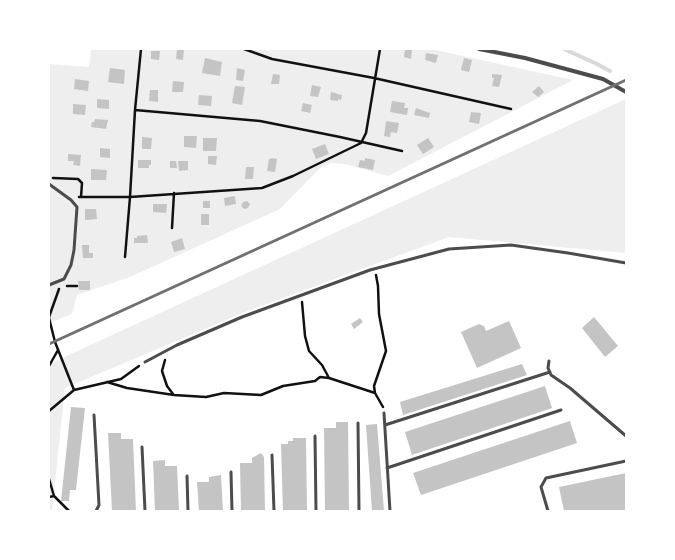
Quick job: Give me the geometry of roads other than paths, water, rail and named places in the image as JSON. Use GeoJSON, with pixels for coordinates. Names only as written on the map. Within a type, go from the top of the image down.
{"type":"FeatureCollection","features":[{"type":"Feature","properties":{"kind":"street"},"geometry":{"type":"LineString","coordinates":[[479,49],[525,58],[603,80],[626,92]]}},
{"type":"Feature","properties":{"kind":"lane"},"geometry":{"type":"LineString","coordinates":[[49,184],[71,200],[77,207],[74,250],[71,265],[64,279],[49,285]]}},
{"type":"Feature","properties":{"kind":"lane"},"geometry":{"type":"LineString","coordinates":[[145,362],[177,345],[242,317],[374,269],[449,249],[511,245],[626,263]]}},
{"type":"Feature","properties":{"kind":"lane"},"geometry":{"type":"LineString","coordinates":[[549,361],[548,368],[551,375],[570,388],[626,436]]}},
{"type":"Feature","properties":{"kind":"lane"},"geometry":{"type":"LineString","coordinates":[[385,425],[550,372]]}},
{"type":"Feature","properties":{"kind":"lane"},"geometry":{"type":"LineString","coordinates":[[387,468],[561,410]]}},
{"type":"Feature","properties":{"kind":"lane"},"geometry":{"type":"LineString","coordinates":[[384,413],[390,511]]}},
{"type":"Feature","properties":{"kind":"lane"},"geometry":{"type":"LineString","coordinates":[[94,415],[99,505],[96,511]]}},
{"type":"Feature","properties":{"kind":"lane"},"geometry":{"type":"LineString","coordinates":[[358,422],[359,511]]}},
{"type":"Feature","properties":{"kind":"lane"},"geometry":{"type":"LineString","coordinates":[[315,436],[316,511]]}},
{"type":"Feature","properties":{"kind":"lane"},"geometry":{"type":"LineString","coordinates":[[142,447],[145,511]]}},
{"type":"Feature","properties":{"kind":"lane"},"geometry":{"type":"LineString","coordinates":[[272,455],[274,511]]}},
{"type":"Feature","properties":{"kind":"lane"},"geometry":{"type":"LineString","coordinates":[[548,511],[541,487],[546,478],[626,461]]}},
{"type":"Feature","properties":{"kind":"lane"},"geometry":{"type":"LineString","coordinates":[[231,472],[232,511]]}},
{"type":"Feature","properties":{"kind":"lane"},"geometry":{"type":"LineString","coordinates":[[187,476],[188,511]]}},
{"type":"Feature","properties":{"kind":"waterway"},"geometry":{"type":"LineString","coordinates":[[564,49],[610,71]]}},
{"type":"Feature","properties":{"kind":"railway"},"geometry":{"type":"LineString","coordinates":[[49,344],[626,80]]}}]}
